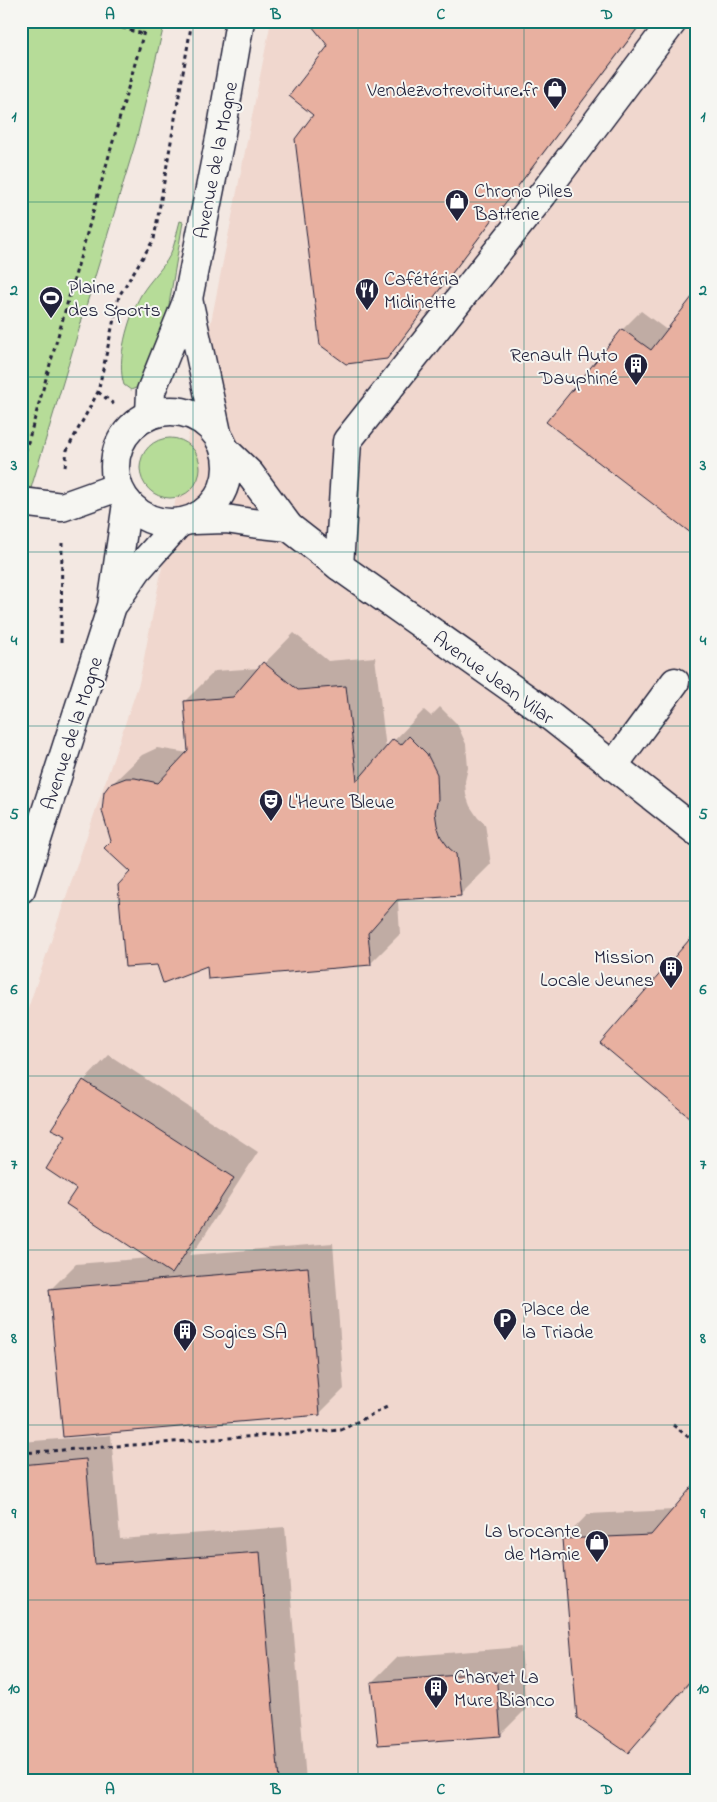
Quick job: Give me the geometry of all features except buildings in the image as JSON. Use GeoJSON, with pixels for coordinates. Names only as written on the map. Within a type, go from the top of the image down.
{"type":"FeatureCollection","features":[{"type":"Feature","properties":{"kind":"main road","name":"Avenue de la Mogne"},"geometry":{"type":"LineString","coordinates":[[150,414],[151,391],[188,299],[221,134],[240,21]]}},
{"type":"Feature","properties":{"kind":"main road"},"geometry":{"type":"LineString","coordinates":[[339,566],[347,441],[543,194],[673,21]]}},
{"type":"Feature","properties":{"kind":"main road","name":"Avenue de la Mogne"},"geometry":{"type":"LineString","coordinates":[[188,299],[222,442]]}},
{"type":"Feature","properties":{"kind":"main road"},"geometry":{"type":"LineString","coordinates":[[186,522],[208,511],[219,498],[226,484],[228,467],[222,442],[204,420],[186,412],[168,410],[150,414],[136,423],[124,435],[116,452],[114,470],[122,495],[142,516],[159,522],[186,522],[226,519],[252,524],[289,526]]}},
{"type":"Feature","properties":{"kind":"main road","name":"Avenue Jean Vilar"},"geometry":{"type":"LineString","coordinates":[[222,442],[250,474],[289,526],[339,566],[541,709],[696,831]]}},
{"type":"Feature","properties":{"kind":"main road"},"geometry":{"type":"LineString","coordinates":[[21,502],[62,507],[122,495]]}},
{"type":"Feature","properties":{"kind":"main road","name":"Avenue de la Mogne"},"geometry":{"type":"LineString","coordinates":[[21,889],[112,606],[122,495]]}},
{"type":"Feature","properties":{"kind":"main road","name":"Avenue de la Mogne"},"geometry":{"type":"LineString","coordinates":[[112,606],[137,570],[186,522]]}},
{"type":"Feature","properties":{"kind":"main road"},"geometry":{"type":"LineString","coordinates":[[613,766],[675,682]]}},
{"type":"Feature","properties":{"kind":"path"},"geometry":{"type":"LineString","coordinates":[[99,21],[144,34]]}},
{"type":"Feature","properties":{"kind":"path"},"geometry":{"type":"LineString","coordinates":[[21,468],[147,21]]}},
{"type":"Feature","properties":{"kind":"path"},"geometry":{"type":"LineString","coordinates":[[61,647],[62,507],[67,450],[98,392],[119,296],[154,239],[192,21]]}},
{"type":"Feature","properties":{"kind":"path"},"geometry":{"type":"LineString","coordinates":[[21,1453],[341,1430],[389,1406]]}},
{"type":"Feature","properties":{"kind":"path"},"geometry":{"type":"LineString","coordinates":[[673,1425],[696,1443]]}},
{"type":"Feature","properties":{"kind":"shaded area"},"geometry":{"type":"Polygon","coordinates":[[[271,21],[696,21],[696,1781],[21,1781],[21,1029],[139,683],[271,21]]]}},
{"type":"Feature","properties":{"kind":"green space","name":"Plaine des Sports"},"geometry":{"type":"Polygon","coordinates":[[[21,21],[165,21],[136,141],[28,498],[21,539],[21,21]]]}},
{"type":"Feature","properties":{"kind":"green space"},"geometry":{"type":"Polygon","coordinates":[[[180,221],[183,222],[165,328],[148,376],[138,387],[131,390],[124,385],[121,364],[128,327],[141,295],[170,255],[180,221]]]}},
{"type":"Feature","properties":{"kind":"green space"},"geometry":{"type":"Polygon","coordinates":[[[170,438],[186,443],[191,447],[195,452],[200,468],[195,484],[191,489],[186,493],[170,498],[154,493],[149,489],[145,484],[140,468],[145,452],[149,447],[154,443],[170,438]]]}},
{"type":"Feature","properties":{"kind":"place","name":"Vendezvotrevoiture.fr"},"geometry":{"type":"Point","coordinates":[555,110]}},
{"type":"Feature","properties":{"kind":"place","name":"Chrono Piles Batterie"},"geometry":{"type":"Point","coordinates":[457,222]}},
{"type":"Feature","properties":{"kind":"place","name":"Cafétéria Midinette"},"geometry":{"type":"Point","coordinates":[367,311]}},
{"type":"Feature","properties":{"kind":"place","name":"Plaine des Sports"},"geometry":{"type":"Point","coordinates":[51,319]}},
{"type":"Feature","properties":{"kind":"place","name":"Renault Auto Dauphiné"},"geometry":{"type":"Point","coordinates":[636,386]}},
{"type":"Feature","properties":{"kind":"place","name":"L'Heure Bleue"},"geometry":{"type":"Point","coordinates":[271,822]}},
{"type":"Feature","properties":{"kind":"place","name":"Mission Locale Jeunes"},"geometry":{"type":"Point","coordinates":[671,989]}},
{"type":"Feature","properties":{"kind":"place","name":"Place de la Triade"},"geometry":{"type":"Point","coordinates":[505,1341]}},
{"type":"Feature","properties":{"kind":"place","name":"Sogics SA"},"geometry":{"type":"Point","coordinates":[185,1352]}},
{"type":"Feature","properties":{"kind":"place","name":"La brocante de Mamie"},"geometry":{"type":"Point","coordinates":[597,1563]}},
{"type":"Feature","properties":{"kind":"place","name":"Charvet La Mure Bianco"},"geometry":{"type":"Point","coordinates":[436,1709]}}]}
